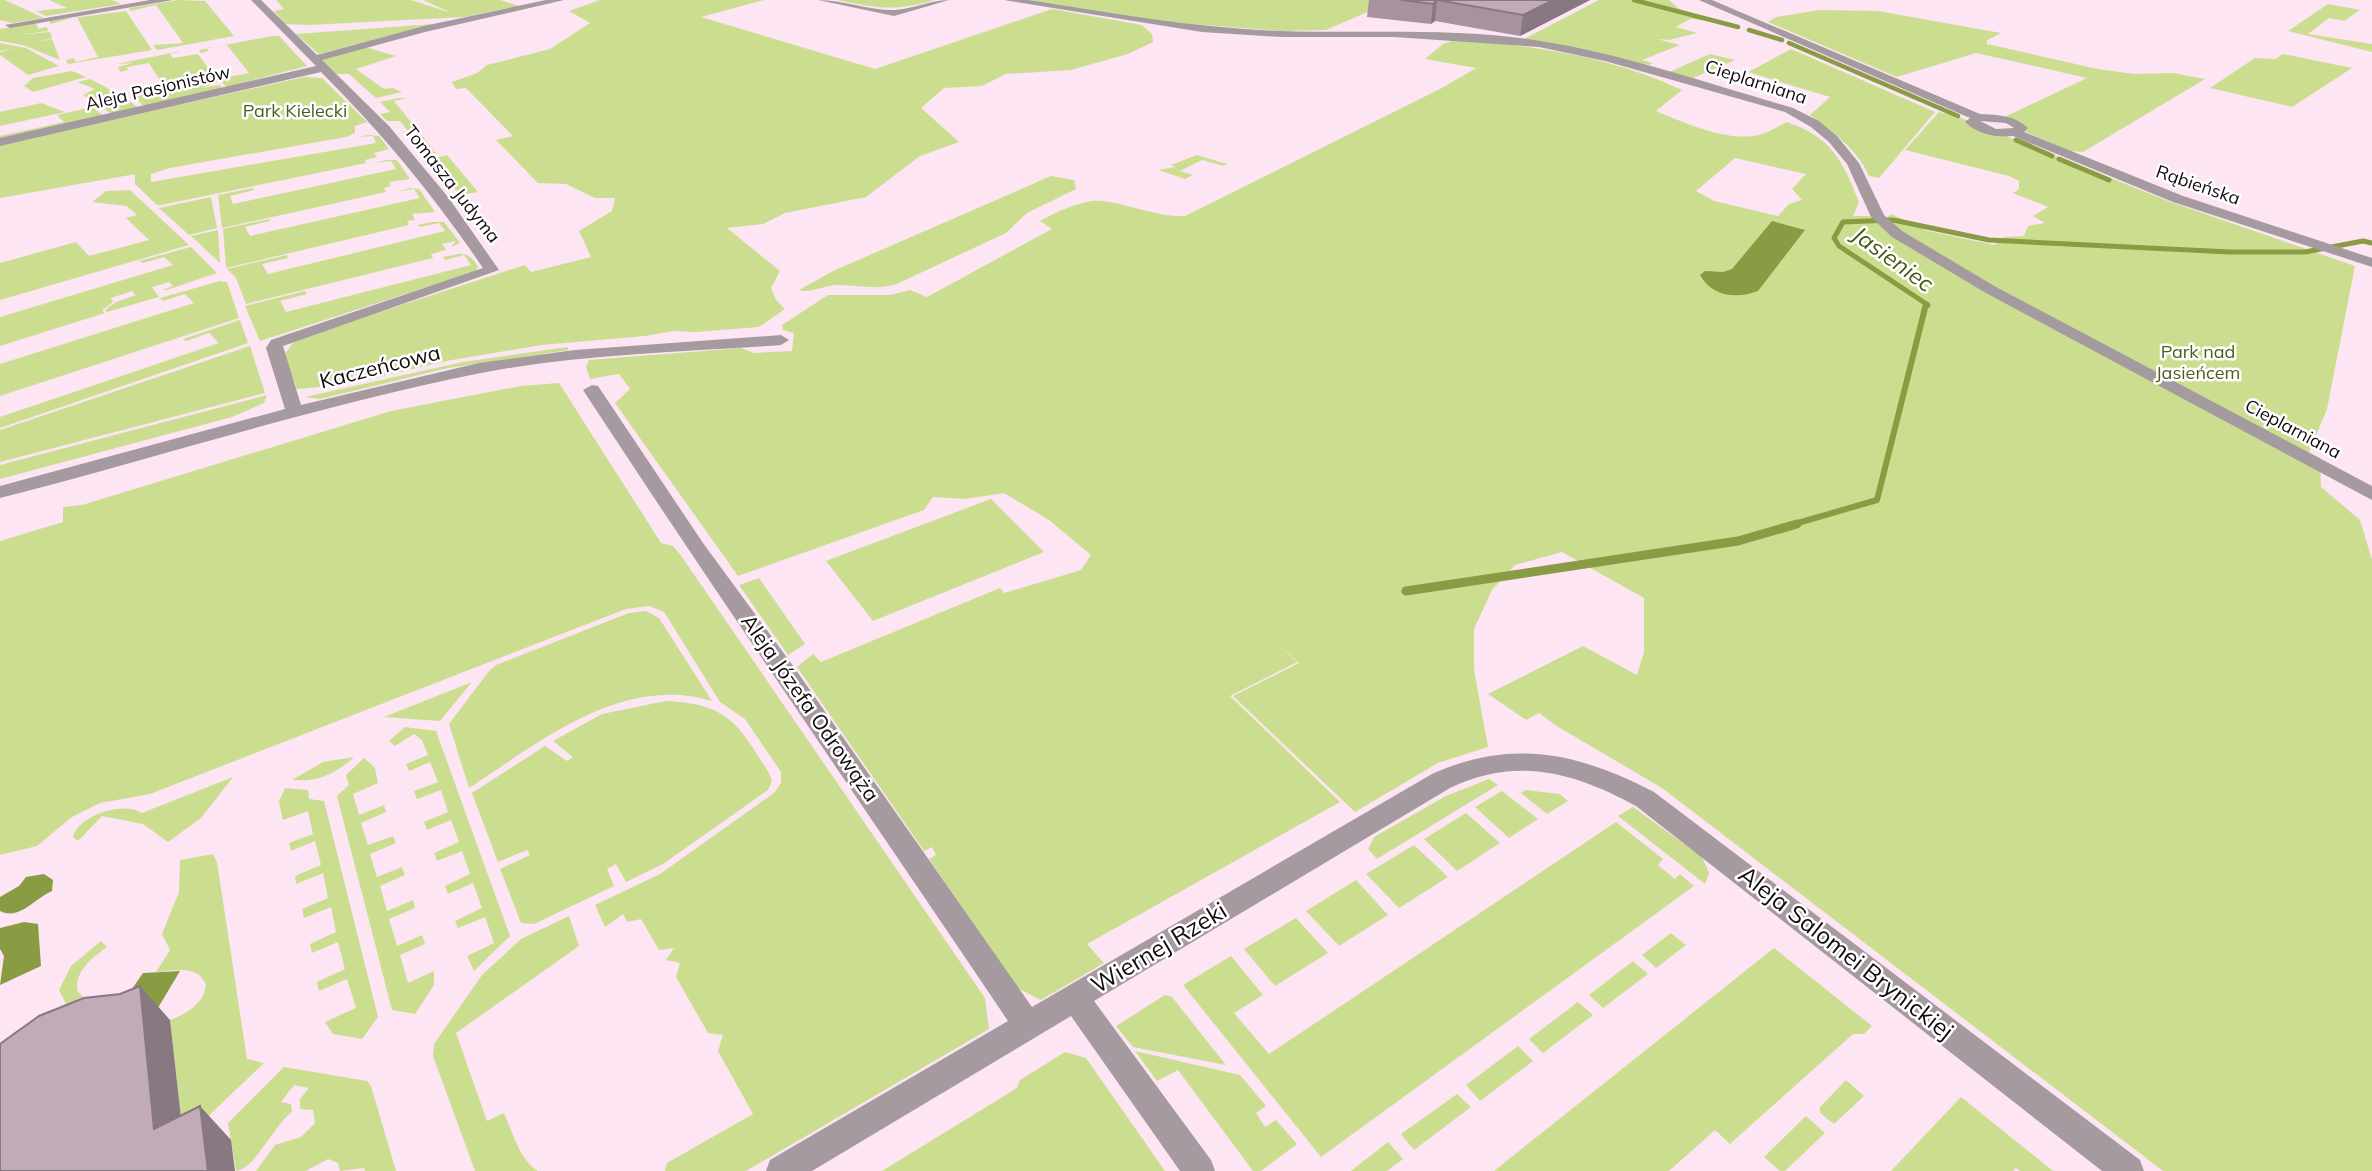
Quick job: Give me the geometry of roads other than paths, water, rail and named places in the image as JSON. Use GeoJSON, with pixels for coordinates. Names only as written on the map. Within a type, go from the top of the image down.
{"type":"FeatureCollection","features":[{"type":"Feature","properties":{"kind":"street"},"geometry":{"type":"LineString","coordinates":[[10,25],[168,0]]}},
{"type":"Feature","properties":{"kind":"street","name":"Tomasza Judyma"},"geometry":{"type":"LineString","coordinates":[[256,0],[385,129],[443,200],[492,270],[277,343],[274,348],[295,412]]}},
{"type":"Feature","properties":{"kind":"street"},"geometry":{"type":"LineString","coordinates":[[313,59],[424,29],[559,0]]}},
{"type":"Feature","properties":{"kind":"street"},"geometry":{"type":"LineString","coordinates":[[822,0],[898,13],[944,0]]}},
{"type":"Feature","properties":{"kind":"street","name":"Cieplarniana"},"geometry":{"type":"LineString","coordinates":[[1009,0],[1184,27],[1282,34],[1353,32],[1502,40],[1607,58],[1767,102],[1806,118],[1833,139],[1853,163],[1881,220],[1991,290],[2372,494]]}},
{"type":"Feature","properties":{"kind":"street","name":"Rąbieńska"},"geometry":{"type":"LineString","coordinates":[[1704,0],[1978,117],[2014,122],[2022,128],[2014,132],[2163,194],[2372,263]]}},
{"type":"Feature","properties":{"kind":"street","name":"Aleja Pasjonistów"},"geometry":{"type":"LineString","coordinates":[[0,142],[323,68]]}},
{"type":"Feature","properties":{"kind":"street","name":"Kaczeńcowa"},"geometry":{"type":"LineString","coordinates":[[0,492],[406,383],[508,363],[781,340]]}},
{"type":"Feature","properties":{"kind":"street","name":"Aleja Józefa Odrowąża"},"geometry":{"type":"LineString","coordinates":[[592,390],[695,546],[790,679],[1028,1026]]}},
{"type":"Feature","properties":{"kind":"street","name":"Wiernej Rzeki"},"geometry":{"type":"LineString","coordinates":[[782,1171],[1440,780],[1491,763],[1549,764]]}},
{"type":"Feature","properties":{"kind":"street","name":"Aleja Salomei Brynickiej"},"geometry":{"type":"LineString","coordinates":[[1549,764],[1610,780],[1668,814],[2128,1171]]}},
{"type":"Feature","properties":{"kind":"street"},"geometry":{"type":"LineString","coordinates":[[1074,998],[1199,1171]]}},
{"type":"Feature","properties":{"kind":"waterway"},"geometry":{"type":"LineString","coordinates":[[1634,0],[1738,27]]}},
{"type":"Feature","properties":{"kind":"waterway"},"geometry":{"type":"LineString","coordinates":[[1749,30],[1782,40]]}},
{"type":"Feature","properties":{"kind":"waterway"},"geometry":{"type":"LineString","coordinates":[[1789,43],[1958,116]]}},
{"type":"Feature","properties":{"kind":"waterway"},"geometry":{"type":"LineString","coordinates":[[2016,140],[2052,156]]}},
{"type":"Feature","properties":{"kind":"waterway"},"geometry":{"type":"LineString","coordinates":[[2059,159],[2109,180]]}},
{"type":"Feature","properties":{"kind":"waterway","name":"Jasieniec"},"geometry":{"type":"LineString","coordinates":[[1928,305],[1839,246],[1834,238],[1843,222],[1893,220],[1989,240],[2230,252],[2305,252],[2363,241],[2372,243]]}},
{"type":"Feature","properties":{"kind":"waterway","name":"Jasieniec"},"geometry":{"type":"LineString","coordinates":[[1791,525],[1877,500],[1926,304]]}},
{"type":"Feature","properties":{"kind":"waterway","name":"Jasieniec"},"geometry":{"type":"LineString","coordinates":[[1406,591],[1738,541],[1797,524]]}},
{"type":"Feature","properties":{"kind":"park label","name":"Park Kielecki"},"geometry":{"type":"Point","coordinates":[295,111]}},
{"type":"Feature","properties":{"kind":"park label","name":"Park nad Jasieńcem"},"geometry":{"type":"Point","coordinates":[2198,362]}}]}
